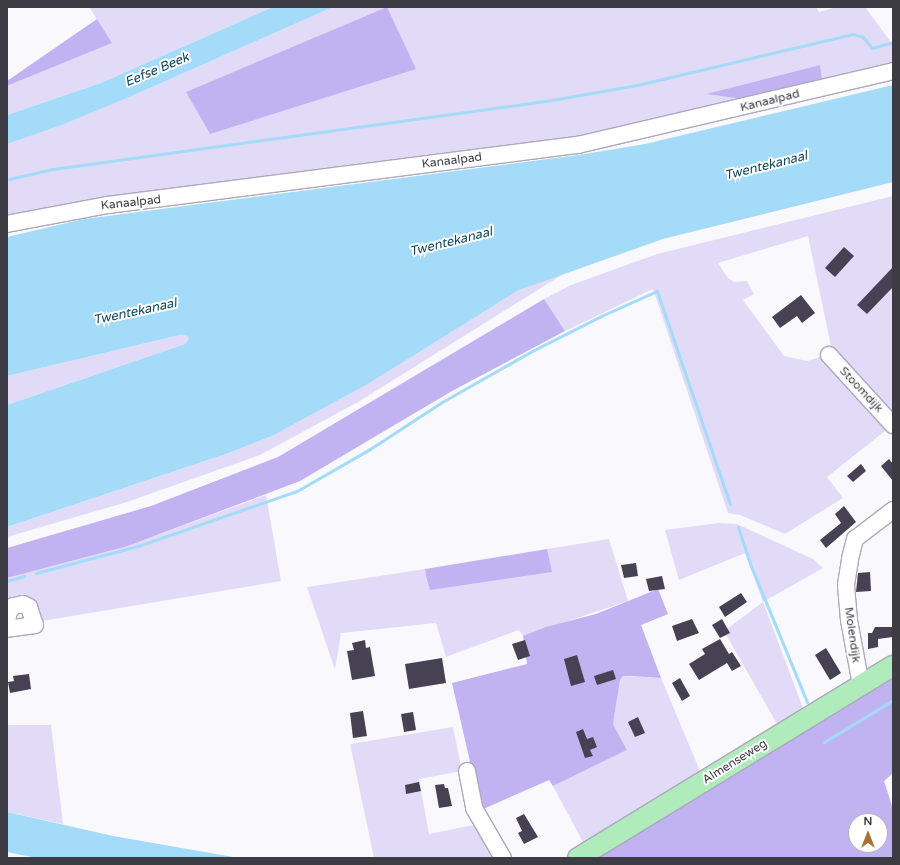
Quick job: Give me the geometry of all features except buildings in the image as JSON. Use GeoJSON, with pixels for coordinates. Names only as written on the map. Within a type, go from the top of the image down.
{"type":"FeatureCollection","features":[{"type":"Feature","properties":{"kind":"main road","name":"Almenseweg"},"geometry":{"type":"LineString","coordinates":[[578,858],[893,666]]}},
{"type":"Feature","properties":{"kind":"street","name":"Kanaalpad"},"geometry":{"type":"LineString","coordinates":[[7,224],[108,205],[175,198],[578,145],[893,71]]}},
{"type":"Feature","properties":{"kind":"street","name":"Stoomdijk"},"geometry":{"type":"LineString","coordinates":[[829,355],[893,425]]}},
{"type":"Feature","properties":{"kind":"street","name":"Molendijk"},"geometry":{"type":"LineString","coordinates":[[861,685],[853,646],[846,585],[855,538],[893,510]]}},
{"type":"Feature","properties":{"kind":"street"},"geometry":{"type":"LineString","coordinates":[[7,626],[8,614],[13,606],[23,604],[29,607],[34,625],[7,629]]}},
{"type":"Feature","properties":{"kind":"street"},"geometry":{"type":"LineString","coordinates":[[466,771],[474,808],[504,858]]}},
{"type":"Feature","properties":{"kind":"shaded area"},"geometry":{"type":"Polygon","coordinates":[[[89,7],[273,7],[101,83],[7,115],[7,86],[112,43],[89,7]]]}},
{"type":"Feature","properties":{"kind":"shaded area"},"geometry":{"type":"Polygon","coordinates":[[[333,7],[816,7],[819,12],[837,7],[865,7],[893,45],[893,68],[823,85],[820,65],[707,94],[757,101],[597,136],[7,221],[7,144],[134,95],[333,7]]]}},
{"type":"Feature","properties":{"kind":"shaded area"},"geometry":{"type":"Polygon","coordinates":[[[387,7],[416,69],[210,134],[186,92],[387,7]]]}},
{"type":"Feature","properties":{"kind":"shaded area"},"geometry":{"type":"Polygon","coordinates":[[[97,19],[112,43],[7,86],[7,81],[97,19]]]}},
{"type":"Feature","properties":{"kind":"shaded area"},"geometry":{"type":"Polygon","coordinates":[[[820,65],[823,85],[757,101],[706,94],[820,65]]]}},
{"type":"Feature","properties":{"kind":"shaded area"},"geometry":{"type":"Polygon","coordinates":[[[893,196],[893,420],[832,351],[808,236],[718,263],[728,278],[734,282],[747,281],[754,294],[743,300],[784,356],[807,361],[823,356],[890,427],[827,477],[843,498],[785,534],[740,515],[728,513],[653,289],[565,331],[544,299],[571,285],[657,254],[893,196]]]}},
{"type":"Feature","properties":{"kind":"shaded area"},"geometry":{"type":"Polygon","coordinates":[[[565,273],[358,402],[260,455],[127,502],[7,537],[7,527],[226,454],[272,436],[368,384],[519,290],[565,273]]]}},
{"type":"Feature","properties":{"kind":"shaded area"},"geometry":{"type":"Polygon","coordinates":[[[544,299],[565,331],[452,391],[300,481],[128,546],[7,578],[7,548],[151,506],[278,457],[544,299]]]}},
{"type":"Feature","properties":{"kind":"shaded area"},"geometry":{"type":"Polygon","coordinates":[[[180,335],[188,336],[190,339],[185,344],[7,405],[7,376],[180,335]]]}},
{"type":"Feature","properties":{"kind":"shaded area"},"geometry":{"type":"Polygon","coordinates":[[[266,495],[281,581],[36,622],[20,601],[23,594],[7,598],[7,578],[128,546],[266,495]]]}},
{"type":"Feature","properties":{"kind":"shaded area"},"geometry":{"type":"Polygon","coordinates":[[[718,523],[737,524],[813,559],[823,568],[763,602],[745,553],[679,580],[665,530],[718,523]]]}},
{"type":"Feature","properties":{"kind":"shaded area"},"geometry":{"type":"Polygon","coordinates":[[[609,539],[628,601],[523,636],[519,630],[446,657],[436,623],[341,633],[335,670],[307,587],[425,569],[426,576],[498,578],[551,572],[547,549],[609,539]]]}},
{"type":"Feature","properties":{"kind":"shaded area"},"geometry":{"type":"Polygon","coordinates":[[[547,549],[552,572],[430,590],[426,576],[425,569],[547,549]]]}},
{"type":"Feature","properties":{"kind":"shaded area"},"geometry":{"type":"Polygon","coordinates":[[[658,589],[668,614],[641,625],[661,678],[623,676],[620,680],[613,724],[627,750],[553,786],[549,780],[481,810],[452,683],[527,664],[523,636],[546,627],[596,614],[658,589]]]}},
{"type":"Feature","properties":{"kind":"shaded area"},"geometry":{"type":"Polygon","coordinates":[[[763,602],[803,708],[777,724],[724,631],[763,602]]]}},
{"type":"Feature","properties":{"kind":"shaded area"},"geometry":{"type":"Polygon","coordinates":[[[893,672],[893,773],[884,781],[893,809],[893,858],[596,858],[893,672]]]}},
{"type":"Feature","properties":{"kind":"shaded area"},"geometry":{"type":"Polygon","coordinates":[[[623,676],[661,678],[700,771],[583,842],[553,786],[627,750],[613,724],[620,680],[623,676]]]}},
{"type":"Feature","properties":{"kind":"shaded area"},"geometry":{"type":"Polygon","coordinates":[[[7,725],[51,725],[63,824],[7,812],[7,725]]]}},
{"type":"Feature","properties":{"kind":"shaded area"},"geometry":{"type":"Polygon","coordinates":[[[453,727],[462,771],[419,779],[429,834],[478,824],[500,858],[374,858],[350,744],[453,727]]]}},
{"type":"Feature","properties":{"kind":"water","name":"Eefse Beek"},"geometry":{"type":"Polygon","coordinates":[[[273,7],[333,7],[134,95],[64,124],[7,144],[7,115],[101,83],[273,7]]]}},
{"type":"Feature","properties":{"kind":"water","name":"Twentekanaal"},"geometry":{"type":"Polygon","coordinates":[[[893,85],[893,182],[663,239],[519,290],[368,384],[272,436],[226,454],[7,527],[7,405],[185,344],[189,339],[188,336],[180,335],[7,376],[7,237],[84,219],[579,155],[645,144],[893,85]]]}},
{"type":"Feature","properties":{"kind":"water"},"geometry":{"type":"Polygon","coordinates":[[[7,812],[113,836],[239,858],[36,858],[7,852],[7,812]]]}},
{"type":"Feature","properties":{"kind":"waterway"},"geometry":{"type":"LineString","coordinates":[[9,179],[53,169],[552,100],[637,85],[853,34],[863,37],[872,48],[893,42]]}},
{"type":"Feature","properties":{"kind":"waterway"},"geometry":{"type":"LineString","coordinates":[[36,573],[138,546],[297,491],[370,449],[442,402],[534,350],[601,316],[657,291],[730,504]]}},
{"type":"Feature","properties":{"kind":"waterway"},"geometry":{"type":"LineString","coordinates":[[738,527],[751,566],[807,702]]}},
{"type":"Feature","properties":{"kind":"waterway"},"geometry":{"type":"LineString","coordinates":[[7,581],[24,576]]}},
{"type":"Feature","properties":{"kind":"waterway"},"geometry":{"type":"LineString","coordinates":[[824,742],[893,700]]}}]}
